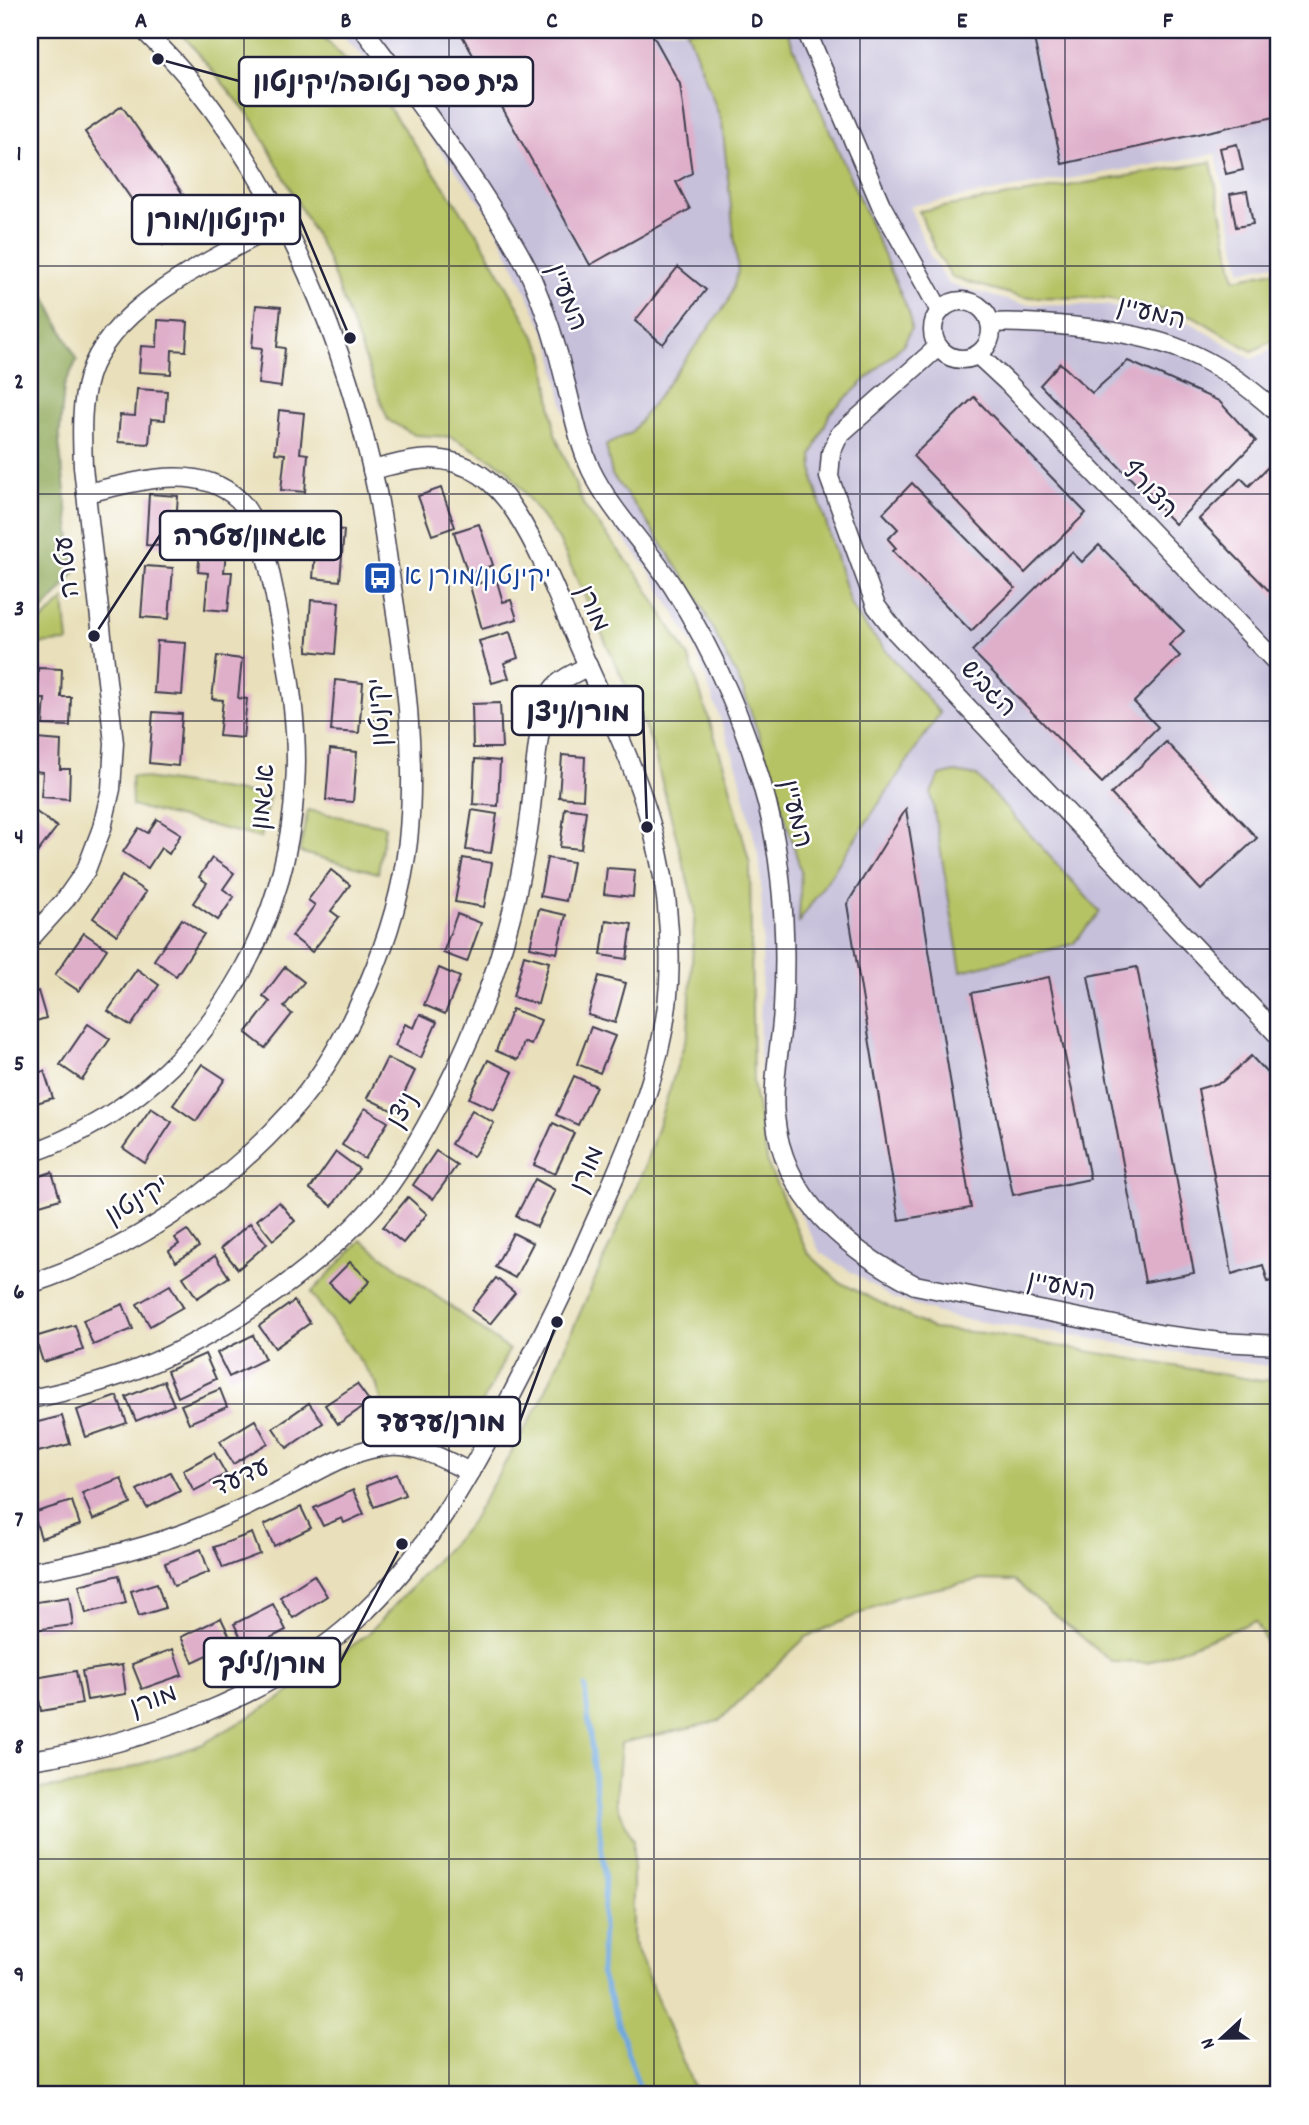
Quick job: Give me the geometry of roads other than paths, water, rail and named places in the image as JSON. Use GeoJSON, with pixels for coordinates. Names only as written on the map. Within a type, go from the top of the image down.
{"type":"FeatureCollection","features":[{"type":"Feature","properties":{"kind":"street","name":"יקינטון"},"geometry":{"type":"LineString","coordinates":[[30,1284],[87,1261],[179,1209],[219,1180],[261,1143],[292,1110],[321,1070],[349,1023],[370,980],[389,930],[401,885],[408,840],[409,700],[377,494],[347,376],[309,275],[264,186],[190,80],[144,30]]}},
{"type":"Feature","properties":{"kind":"street","name":"המעיין"},"geometry":{"type":"LineString","coordinates":[[364,30],[463,163],[531,275],[552,329],[578,437],[592,472],[615,508],[674,587],[723,681],[748,745],[766,803],[779,863],[786,917],[783,1015],[775,1081],[775,1118],[784,1154],[800,1192],[822,1220],[849,1244],[879,1266],[915,1284],[1164,1335],[1220,1342],[1279,1345]]}},
{"type":"Feature","properties":{"kind":"street"},"geometry":{"type":"LineString","coordinates":[[806,30],[881,205],[940,312]]}},
{"type":"Feature","properties":{"kind":"street","name":"עטרה"},"geometry":{"type":"LineString","coordinates":[[30,939],[65,900],[86,870],[102,828],[111,789],[114,743],[86,493],[82,428],[90,374],[102,349],[118,327],[143,304],[282,222]]}},
{"type":"Feature","properties":{"kind":"street"},"geometry":{"type":"LineString","coordinates":[[955,302],[973,304],[986,315],[990,323],[989,341],[978,355],[970,358],[952,358],[938,347],[933,329],[940,312],[955,302]]}},
{"type":"Feature","properties":{"kind":"street","name":"המעיין"},"geometry":{"type":"LineString","coordinates":[[990,323],[1015,321],[1116,331],[1184,348],[1216,364],[1253,390],[1279,414]]}},
{"type":"Feature","properties":{"kind":"street","name":"הגביש"},"geometry":{"type":"LineString","coordinates":[[938,347],[839,435],[831,453],[829,477],[876,606],[896,632],[1279,1035]]}},
{"type":"Feature","properties":{"kind":"street","name":"הצורף"},"geometry":{"type":"LineString","coordinates":[[978,355],[1279,665]]}},
{"type":"Feature","properties":{"kind":"street","name":"מורן"},"geometry":{"type":"LineString","coordinates":[[30,1760],[80,1753],[144,1735],[205,1712],[256,1688],[314,1653],[356,1620],[398,1576],[435,1530],[470,1472],[560,1301],[632,1136],[652,1075],[668,987],[666,905],[658,849],[638,785],[536,547],[503,495],[481,475],[457,463],[439,458],[372,470]]}},
{"type":"Feature","properties":{"kind":"street","name":"אגמון"},"geometry":{"type":"LineString","coordinates":[[30,1153],[75,1136],[156,1082],[225,1003],[253,953],[274,898],[287,846],[295,786],[295,725],[286,656],[268,561],[253,522],[239,499],[197,479],[177,478],[86,493]]}},
{"type":"Feature","properties":{"kind":"street","name":"ניצן"},"geometry":{"type":"LineString","coordinates":[[30,1399],[123,1374],[220,1327],[272,1293],[322,1255],[374,1205],[407,1160],[470,1041],[494,975],[516,897],[529,824],[542,709],[561,680],[588,666]]}},
{"type":"Feature","properties":{"kind":"street","name":"עדעד"},"geometry":{"type":"LineString","coordinates":[[30,1572],[133,1548],[197,1528],[368,1449],[391,1446],[413,1448],[470,1472]]}},
{"type":"Feature","properties":{"kind":"waterway"},"geometry":{"type":"LineString","coordinates":[[585,1687],[605,1880],[601,1972],[642,2095]]}},
{"type":"Feature","properties":{"kind":"place","name":"בית ספר נטופה/יקינטון"},"geometry":{"type":"Point","coordinates":[158,59]}},
{"type":"Feature","properties":{"kind":"place","name":"יקינטון/מורן"},"geometry":{"type":"Point","coordinates":[350,338]}},
{"type":"Feature","properties":{"kind":"place","name":"יקינטון/מורן א"},"geometry":{"type":"Point","coordinates":[380,578]}},
{"type":"Feature","properties":{"kind":"place","name":"אגמון/עטרה"},"geometry":{"type":"Point","coordinates":[94,636]}},
{"type":"Feature","properties":{"kind":"place","name":"מורן/ניצן"},"geometry":{"type":"Point","coordinates":[647,827]}},
{"type":"Feature","properties":{"kind":"place","name":"מורן/עדעד"},"geometry":{"type":"Point","coordinates":[557,1322]}},
{"type":"Feature","properties":{"kind":"place","name":"מורן/לילך"},"geometry":{"type":"Point","coordinates":[402,1544]}}]}
